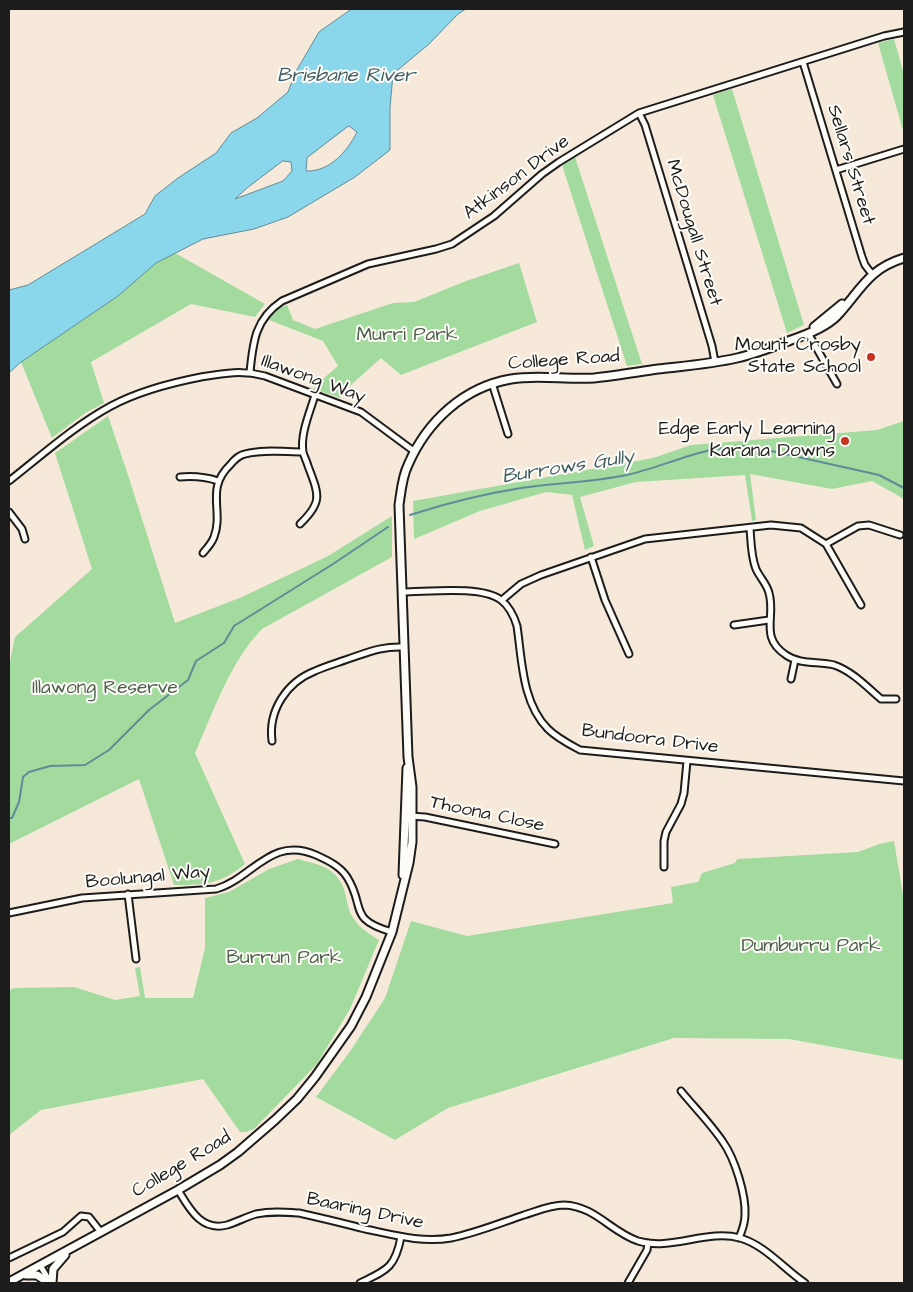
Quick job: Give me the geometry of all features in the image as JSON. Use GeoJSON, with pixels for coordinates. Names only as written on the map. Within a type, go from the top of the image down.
{"type":"FeatureCollection","features":[{"type":"Feature","properties":{"kind":"main road","name":"College Road"},"geometry":{"type":"LineString","coordinates":[[9,1282],[178,1190],[238,1152],[275,1120],[309,1084],[350,1026],[366,997],[392,932],[409,863],[409,816],[412,787],[408,757],[399,505],[407,466],[420,440],[446,411],[466,395],[492,383],[512,378],[537,376],[569,379],[594,378],[715,362],[745,356],[808,333],[837,316],[872,274],[889,262],[904,258]]}},
{"type":"Feature","properties":{"kind":"main road"},"geometry":{"type":"LineString","coordinates":[[23,1275],[37,1275],[50,1283],[54,1266],[68,1251]]}},
{"type":"Feature","properties":{"kind":"street","name":"Atkinson Drive"},"geometry":{"type":"LineString","coordinates":[[250,372],[256,331],[270,309],[282,301],[368,264],[452,244],[494,216],[542,174],[559,162],[639,113],[884,36],[904,32]]}},
{"type":"Feature","properties":{"kind":"street","name":"Sellars Street"},"geometry":{"type":"LineString","coordinates":[[803,62],[862,257],[872,274]]}},
{"type":"Feature","properties":{"kind":"street","name":"McDougall Street"},"geometry":{"type":"LineString","coordinates":[[639,113],[645,125],[707,328],[715,362]]}},
{"type":"Feature","properties":{"kind":"street"},"geometry":{"type":"LineString","coordinates":[[836,170],[904,149]]}},
{"type":"Feature","properties":{"kind":"street"},"geometry":{"type":"LineString","coordinates":[[808,333],[838,384]]}},
{"type":"Feature","properties":{"kind":"street","name":"Illawong Way"},"geometry":{"type":"LineString","coordinates":[[9,481],[86,422],[109,407],[130,397],[183,380],[230,372],[250,372],[360,412],[415,452]]}},
{"type":"Feature","properties":{"kind":"street"},"geometry":{"type":"LineString","coordinates":[[492,383],[508,434]]}},
{"type":"Feature","properties":{"kind":"street"},"geometry":{"type":"LineString","coordinates":[[300,524],[313,512],[317,501],[316,487],[303,452],[304,433],[315,395]]}},
{"type":"Feature","properties":{"kind":"street"},"geometry":{"type":"LineString","coordinates":[[203,552],[214,536],[217,523],[216,496],[218,481],[224,470],[244,454],[258,452],[303,452]]}},
{"type":"Feature","properties":{"kind":"street"},"geometry":{"type":"LineString","coordinates":[[180,477],[210,478],[218,481]]}},
{"type":"Feature","properties":{"kind":"street"},"geometry":{"type":"LineString","coordinates":[[9,512],[22,529],[25,539]]}},
{"type":"Feature","properties":{"kind":"street"},"geometry":{"type":"LineString","coordinates":[[402,592],[469,591],[484,593],[502,600],[527,581],[644,539],[771,525],[801,528],[826,544],[861,605]]}},
{"type":"Feature","properties":{"kind":"street"},"geometry":{"type":"LineString","coordinates":[[826,544],[858,526],[869,525],[900,535]]}},
{"type":"Feature","properties":{"kind":"street"},"geometry":{"type":"LineString","coordinates":[[750,528],[755,568],[770,595],[769,632],[774,644],[780,651],[795,660],[836,666],[848,672],[881,699],[896,699]]}},
{"type":"Feature","properties":{"kind":"street"},"geometry":{"type":"LineString","coordinates":[[591,557],[605,600],[629,654]]}},
{"type":"Feature","properties":{"kind":"street","name":"Bundoora Drive"},"geometry":{"type":"LineString","coordinates":[[502,600],[509,608],[517,626],[531,704],[548,730],[580,750],[904,782]]}},
{"type":"Feature","properties":{"kind":"street"},"geometry":{"type":"LineString","coordinates":[[734,625],[769,620]]}},
{"type":"Feature","properties":{"kind":"street"},"geometry":{"type":"LineString","coordinates":[[272,741],[271,725],[276,709],[286,691],[299,680],[314,671],[388,646],[404,647]]}},
{"type":"Feature","properties":{"kind":"street"},"geometry":{"type":"LineString","coordinates":[[790,679],[795,660]]}},
{"type":"Feature","properties":{"kind":"street"},"geometry":{"type":"LineString","coordinates":[[664,867],[666,832],[681,804],[687,761]]}},
{"type":"Feature","properties":{"kind":"street","name":"Thoona Close"},"geometry":{"type":"LineString","coordinates":[[409,816],[425,817],[555,844]]}},
{"type":"Feature","properties":{"kind":"street","name":"Boolungal Way"},"geometry":{"type":"LineString","coordinates":[[9,913],[82,898],[216,889],[230,883],[269,856],[283,852],[301,852],[311,853],[339,868],[347,877],[352,887],[359,912],[365,921],[375,927],[392,932]]}},
{"type":"Feature","properties":{"kind":"street"},"geometry":{"type":"LineString","coordinates":[[128,894],[136,959]]}},
{"type":"Feature","properties":{"kind":"street"},"geometry":{"type":"LineString","coordinates":[[681,1091],[730,1153],[739,1179],[745,1208],[745,1217],[739,1238]]}},
{"type":"Feature","properties":{"kind":"street","name":"Baaring Drive"},"geometry":{"type":"LineString","coordinates":[[178,1190],[194,1215],[207,1224],[222,1226],[258,1214],[287,1212],[299,1213],[400,1237],[430,1240],[452,1238],[548,1207],[575,1206],[593,1213],[630,1238],[648,1243],[725,1236],[739,1238],[756,1246],[805,1283]]}},
{"type":"Feature","properties":{"kind":"street"},"geometry":{"type":"LineString","coordinates":[[9,1258],[63,1232],[81,1216],[89,1217],[100,1231]]}},
{"type":"Feature","properties":{"kind":"street"},"geometry":{"type":"LineString","coordinates":[[360,1283],[391,1265],[397,1255],[400,1237]]}},
{"type":"Feature","properties":{"kind":"street"},"geometry":{"type":"LineString","coordinates":[[628,1283],[647,1250],[648,1243]]}},
{"type":"Feature","properties":{"kind":"street"},"geometry":{"type":"LineString","coordinates":[[40,1265],[50,1283]]}},
{"type":"Feature","properties":{"kind":"green space"},"geometry":{"type":"Polygon","coordinates":[[[894,39],[904,74],[904,134],[878,43],[894,39]]]}},
{"type":"Feature","properties":{"kind":"green space"},"geometry":{"type":"Polygon","coordinates":[[[732,89],[804,325],[787,333],[713,95],[732,89]]]}},
{"type":"Feature","properties":{"kind":"green space"},"geometry":{"type":"Polygon","coordinates":[[[575,157],[642,364],[627,366],[562,165],[575,157]]]}},
{"type":"Feature","properties":{"kind":"green space"},"geometry":{"type":"Polygon","coordinates":[[[175,253],[265,304],[255,317],[191,304],[91,362],[104,403],[85,413],[52,438],[21,362],[118,296],[155,263],[175,253]]]}},
{"type":"Feature","properties":{"kind":"green space","name":"Murri Park"},"geometry":{"type":"Polygon","coordinates":[[[519,263],[537,322],[401,375],[381,358],[341,394],[340,398],[314,389],[316,385],[338,366],[323,341],[269,320],[276,310],[287,305],[293,320],[315,329],[393,303],[414,302],[466,281],[519,263]]]}},
{"type":"Feature","properties":{"kind":"green space","name":"Illawong Reserve"},"geometry":{"type":"Polygon","coordinates":[[[108,416],[175,623],[242,597],[328,556],[392,516],[392,557],[262,629],[231,672],[195,753],[245,864],[228,876],[204,884],[174,885],[139,779],[9,844],[9,666],[15,637],[92,569],[55,453],[108,416]]]}},
{"type":"Feature","properties":{"kind":"green space"},"geometry":{"type":"Polygon","coordinates":[[[904,421],[904,499],[872,481],[832,489],[750,474],[756,520],[752,521],[745,475],[636,482],[580,497],[594,546],[585,550],[572,495],[546,492],[480,511],[414,539],[413,501],[653,458],[691,445],[877,430],[904,421]]]}},
{"type":"Feature","properties":{"kind":"green space","name":"Dumburru Park"},"geometry":{"type":"Polygon","coordinates":[[[894,841],[904,901],[904,1060],[789,1039],[674,1038],[448,1108],[395,1140],[316,1097],[351,1050],[385,998],[411,921],[467,936],[673,903],[671,887],[698,882],[702,873],[735,863],[737,859],[858,852],[879,844],[894,841]]]}},
{"type":"Feature","properties":{"kind":"green space","name":"Burrun Park"},"geometry":{"type":"Polygon","coordinates":[[[298,859],[319,865],[333,873],[343,887],[350,912],[356,922],[379,940],[350,1009],[317,1064],[254,1129],[240,1132],[203,1079],[41,1110],[9,1135],[9,991],[14,988],[74,987],[115,1000],[140,996],[135,968],[140,967],[145,998],[193,998],[205,948],[205,898],[229,892],[269,869],[298,859]]]}},
{"type":"Feature","properties":{"kind":"water","name":"Brisbane River"},"geometry":{"type":"Polygon","coordinates":[[[352,9],[466,9],[458,14],[429,44],[393,74],[390,108],[390,150],[355,177],[288,217],[254,229],[203,239],[156,263],[118,296],[21,362],[9,373],[9,290],[28,285],[145,214],[155,196],[216,153],[231,133],[257,118],[288,92],[295,73],[319,32],[352,9]],[[349,126],[307,158],[306,171],[322,168],[343,153],[357,132],[349,126]],[[283,161],[235,199],[283,181],[292,171],[291,162],[283,161]]]}},
{"type":"Feature","properties":{"kind":"waterway","name":"Burrows Gully"},"geometry":{"type":"LineString","coordinates":[[410,515],[465,499],[507,490],[627,475],[703,452],[734,446],[749,446],[879,475],[904,488]]}},
{"type":"Feature","properties":{"kind":"waterway","name":"Burrows Gully"},"geometry":{"type":"LineString","coordinates":[[9,818],[12,818],[19,802],[23,777],[29,772],[50,766],[85,765],[109,750],[149,710],[188,680],[196,661],[224,643],[234,626],[388,527]]}},
{"type":"Feature","properties":{"kind":"place","name":"Mount Crosby State School"},"geometry":{"type":"Point","coordinates":[871,357]}},
{"type":"Feature","properties":{"kind":"place","name":"Edge Early Learning Karana Downs"},"geometry":{"type":"Point","coordinates":[845,441]}}]}
